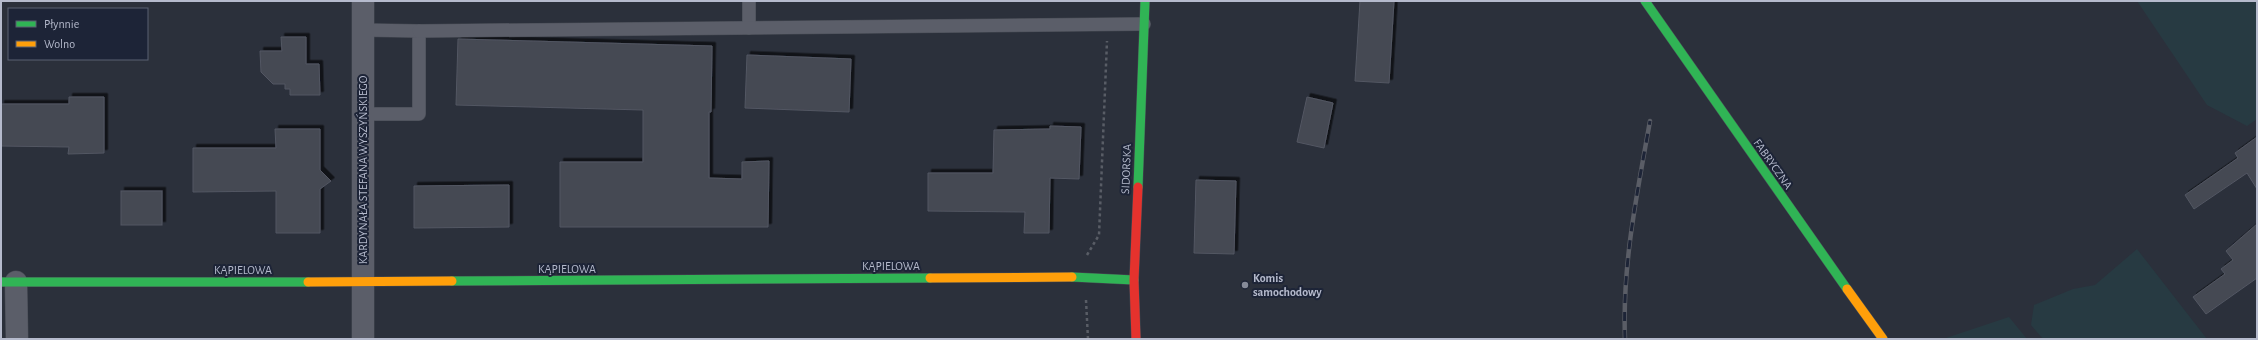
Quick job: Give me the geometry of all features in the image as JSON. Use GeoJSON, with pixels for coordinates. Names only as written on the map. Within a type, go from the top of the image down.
{"type":"FeatureCollection","features":[{"type":"Feature","properties":{"kind":"street","name":"KARDYNAŁA STEFANA WYSZYŃSKIEGO"},"geometry":{"type":"LineString","coordinates":[[363,1],[364,339]]}},
{"type":"Feature","properties":{"kind":"street","name":"SIDORSKA"},"geometry":{"type":"LineString","coordinates":[[1136,339],[1134,280],[1145,1]]}},
{"type":"Feature","properties":{"kind":"street","name":"FABRYCZNA"},"geometry":{"type":"LineString","coordinates":[[1645,1],[1674,45],[1883,339]]}},
{"type":"Feature","properties":{"kind":"street","name":"KĄPIELOWA"},"geometry":{"type":"LineString","coordinates":[[9,282],[364,282],[1078,277],[1134,280]]}},
{"type":"Feature","properties":{"kind":"street"},"geometry":{"type":"LineString","coordinates":[[9,282],[17,339]]}},
{"type":"Feature","properties":{"kind":"lane"},"geometry":{"type":"LineString","coordinates":[[749,1],[749,28]]}},
{"type":"Feature","properties":{"kind":"lane"},"geometry":{"type":"LineString","coordinates":[[363,30],[420,31],[1144,24]]}},
{"type":"Feature","properties":{"kind":"lane"},"geometry":{"type":"LineString","coordinates":[[363,114],[419,114],[420,31]]}},
{"type":"Feature","properties":{"kind":"path"},"geometry":{"type":"LineString","coordinates":[[1086,258],[1099,235],[1108,25]]}},
{"type":"Feature","properties":{"kind":"path"},"geometry":{"type":"LineString","coordinates":[[1086,295],[1088,339]]}},
{"type":"Feature","properties":{"kind":"shaded area"},"geometry":{"type":"Polygon","coordinates":[[[2137,1],[2257,1],[2257,119],[2247,126],[2207,105],[2137,1]]]}},
{"type":"Feature","properties":{"kind":"shaded area"},"geometry":{"type":"Polygon","coordinates":[[[2137,249],[2207,339],[2043,339],[2031,325],[2034,305],[2073,289],[2095,285],[2137,249]]]}},
{"type":"Feature","properties":{"kind":"shaded area"},"geometry":{"type":"Polygon","coordinates":[[[2009,317],[2027,339],[1943,339],[2009,317]]]}},
{"type":"Feature","properties":{"kind":"building"},"geometry":{"type":"Polygon","coordinates":[[[1360,1],[1394,1],[1389,83],[1355,81],[1360,1]]]}},
{"type":"Feature","properties":{"kind":"building"},"geometry":{"type":"Polygon","coordinates":[[[281,37],[306,37],[306,64],[319,64],[320,95],[290,95],[290,89],[285,89],[285,84],[273,84],[261,72],[260,51],[282,51],[281,37]]]}},
{"type":"Feature","properties":{"kind":"building"},"geometry":{"type":"Polygon","coordinates":[[[458,39],[712,46],[711,112],[709,112],[709,178],[742,179],[742,162],[769,161],[768,227],[560,227],[560,162],[643,162],[643,110],[456,105],[458,39]]]}},
{"type":"Feature","properties":{"kind":"building"},"geometry":{"type":"Polygon","coordinates":[[[747,55],[851,59],[849,112],[745,108],[747,55]]]}},
{"type":"Feature","properties":{"kind":"building"},"geometry":{"type":"Polygon","coordinates":[[[69,97],[104,97],[104,153],[68,154],[69,147],[1,146],[1,104],[69,104],[69,97]]]}},
{"type":"Feature","properties":{"kind":"building"},"geometry":{"type":"Polygon","coordinates":[[[1307,97],[1333,103],[1324,148],[1297,142],[1307,97]]]}},
{"type":"Feature","properties":{"kind":"building"},"geometry":{"type":"Polygon","coordinates":[[[1050,126],[1081,127],[1079,179],[1050,178],[1049,233],[1024,233],[1025,212],[928,211],[928,173],[993,173],[994,130],[1050,129],[1050,126]]]}},
{"type":"Feature","properties":{"kind":"building"},"geometry":{"type":"Polygon","coordinates":[[[275,129],[320,129],[320,170],[331,181],[320,189],[320,233],[276,233],[276,191],[193,192],[193,148],[276,148],[275,129]]]}},
{"type":"Feature","properties":{"kind":"building"},"geometry":{"type":"Polygon","coordinates":[[[2257,137],[2257,189],[2247,173],[2194,209],[2185,195],[2238,158],[2235,153],[2257,137]]]}},
{"type":"Feature","properties":{"kind":"building"},"geometry":{"type":"Polygon","coordinates":[[[1196,180],[1236,181],[1234,254],[1194,253],[1196,180]]]}},
{"type":"Feature","properties":{"kind":"building"},"geometry":{"type":"Polygon","coordinates":[[[509,185],[509,227],[414,228],[414,186],[509,185]]]}},
{"type":"Feature","properties":{"kind":"building"},"geometry":{"type":"Polygon","coordinates":[[[121,191],[162,191],[162,225],[121,225],[121,191]]]}},
{"type":"Feature","properties":{"kind":"building"},"geometry":{"type":"Polygon","coordinates":[[[2257,224],[2257,278],[2206,314],[2193,297],[2225,274],[2221,269],[2233,260],[2226,251],[2257,224]]]}},
{"type":"Feature","properties":{"kind":"railway"},"geometry":{"type":"LineString","coordinates":[[1625,339],[1628,257],[1650,121]]}},
{"type":"Feature","properties":{"kind":"traffic: fast"},"geometry":{"type":"LineString","coordinates":[[1138,187],[1145,1]]}},
{"type":"Feature","properties":{"kind":"traffic: fast"},"geometry":{"type":"LineString","coordinates":[[1645,1],[1847,289]]}},
{"type":"Feature","properties":{"kind":"traffic: fast"},"geometry":{"type":"LineString","coordinates":[[1072,277],[1134,280]]}},
{"type":"Feature","properties":{"kind":"traffic: fast"},"geometry":{"type":"LineString","coordinates":[[452,281],[930,278]]}},
{"type":"Feature","properties":{"kind":"traffic: fast"},"geometry":{"type":"LineString","coordinates":[[1,282],[308,282]]}},
{"type":"Feature","properties":{"kind":"traffic: slow"},"geometry":{"type":"LineString","coordinates":[[930,278],[1072,277]]}},
{"type":"Feature","properties":{"kind":"traffic: slow"},"geometry":{"type":"LineString","coordinates":[[308,282],[452,281]]}},
{"type":"Feature","properties":{"kind":"traffic: slow"},"geometry":{"type":"LineString","coordinates":[[1847,289],[1883,339]]}},
{"type":"Feature","properties":{"kind":"traffic: jam"},"geometry":{"type":"LineString","coordinates":[[1136,339],[1134,280],[1138,187]]}},
{"type":"Feature","properties":{"kind":"place","name":"Komis samochodowy"},"geometry":{"type":"Point","coordinates":[1245,285]}}]}
